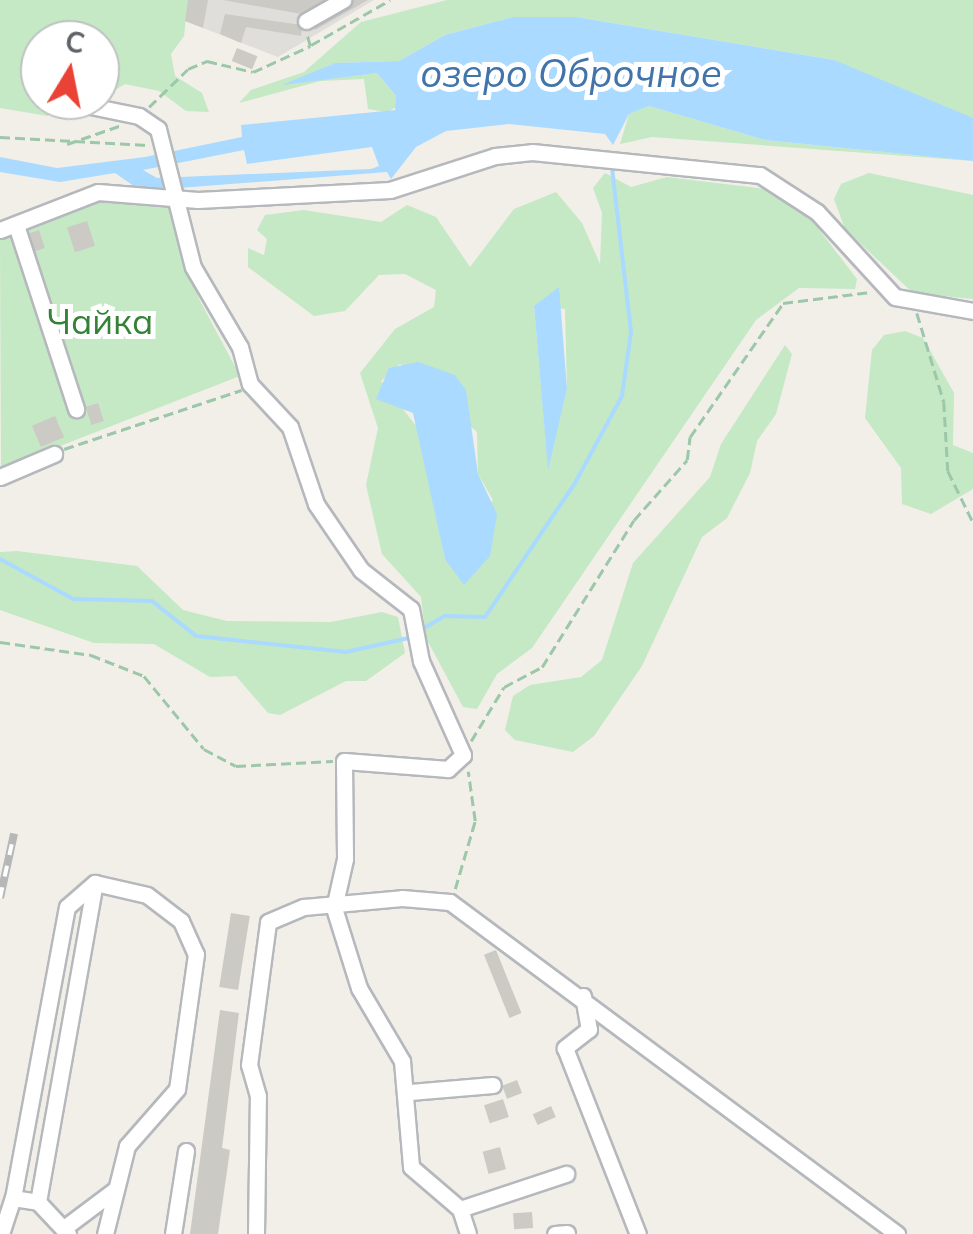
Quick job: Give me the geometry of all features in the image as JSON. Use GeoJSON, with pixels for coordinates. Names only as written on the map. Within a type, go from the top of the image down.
{"type":"FeatureCollection","features":[{"type":"Feature","properties":{"kind":"street"},"geometry":{"type":"LineString","coordinates":[[306,21],[343,0]]}},
{"type":"Feature","properties":{"kind":"street"},"geometry":{"type":"LineString","coordinates":[[120,112],[138,116],[166,148],[193,267],[240,347],[250,384],[290,427],[316,504],[361,570],[411,610],[422,661],[463,755],[448,768],[344,761],[345,859],[334,908],[360,988],[402,1061],[410,1092],[410,1167],[460,1209],[468,1234]]}},
{"type":"Feature","properties":{"kind":"street"},"geometry":{"type":"LineString","coordinates":[[76,409],[8,228],[98,192],[176,198],[390,190],[495,156],[532,152],[713,168],[788,187],[880,286],[914,303],[973,311]]}},
{"type":"Feature","properties":{"kind":"street"},"geometry":{"type":"LineString","coordinates":[[0,477],[54,454]]}},
{"type":"Feature","properties":{"kind":"street"},"geometry":{"type":"LineString","coordinates":[[95,882],[147,895],[181,921],[196,954],[177,1089],[127,1146],[104,1234]]}},
{"type":"Feature","properties":{"kind":"street"},"geometry":{"type":"LineString","coordinates":[[1,1234],[13,1198],[67,907],[95,882]]}},
{"type":"Feature","properties":{"kind":"street"},"geometry":{"type":"LineString","coordinates":[[38,1202],[95,882]]}},
{"type":"Feature","properties":{"kind":"street"},"geometry":{"type":"LineString","coordinates":[[256,1234],[258,1096],[249,1065],[261,938],[281,913],[402,898],[450,902],[583,996],[897,1234]]}},
{"type":"Feature","properties":{"kind":"street"},"geometry":{"type":"LineString","coordinates":[[583,996],[589,1028],[564,1048],[638,1234]]}},
{"type":"Feature","properties":{"kind":"street"},"geometry":{"type":"LineString","coordinates":[[410,1092],[493,1085]]}},
{"type":"Feature","properties":{"kind":"street"},"geometry":{"type":"LineString","coordinates":[[174,1234],[186,1150]]}},
{"type":"Feature","properties":{"kind":"street"},"geometry":{"type":"LineString","coordinates":[[460,1209],[566,1174]]}},
{"type":"Feature","properties":{"kind":"street"},"geometry":{"type":"LineString","coordinates":[[13,1198],[38,1202],[66,1231],[116,1189]]}},
{"type":"Feature","properties":{"kind":"path"},"geometry":{"type":"LineString","coordinates":[[67,144],[138,116],[206,61],[253,72],[310,46],[390,0]]}},
{"type":"Feature","properties":{"kind":"path"},"geometry":{"type":"LineString","coordinates":[[306,21],[310,46]]}},
{"type":"Feature","properties":{"kind":"path"},"geometry":{"type":"LineString","coordinates":[[0,137],[166,148]]}},
{"type":"Feature","properties":{"kind":"path"},"geometry":{"type":"LineString","coordinates":[[450,902],[475,821],[463,755],[504,687],[542,668],[634,520],[687,460],[690,437],[783,303],[810,294],[863,297],[880,286]]}},
{"type":"Feature","properties":{"kind":"path"},"geometry":{"type":"LineString","coordinates":[[914,303],[944,402],[948,471],[973,522]]}},
{"type":"Feature","properties":{"kind":"path"},"geometry":{"type":"LineString","coordinates":[[54,454],[250,384]]}},
{"type":"Feature","properties":{"kind":"path"},"geometry":{"type":"LineString","coordinates":[[0,642],[91,655],[134,671],[204,749],[236,766],[344,761]]}},
{"type":"Feature","properties":{"kind":"shaded area"},"geometry":{"type":"Polygon","coordinates":[[[188,0],[374,0],[278,57],[185,21],[188,0]]]}},
{"type":"Feature","properties":{"kind":"green space"},"geometry":{"type":"Polygon","coordinates":[[[0,0],[188,0],[184,36],[171,54],[175,76],[202,93],[209,112],[186,111],[159,91],[125,84],[120,87],[120,20],[20,20],[20,111],[0,108],[0,0]]]}},
{"type":"Feature","properties":{"kind":"green space"},"geometry":{"type":"Polygon","coordinates":[[[447,0],[973,0],[973,118],[929,106],[834,60],[576,17],[513,17],[445,35],[399,61],[335,63],[289,83],[377,73],[396,96],[398,106],[387,112],[368,109],[364,79],[320,81],[239,103],[251,90],[304,72],[361,22],[447,0]]]}},
{"type":"Feature","properties":{"kind":"green space"},"geometry":{"type":"Polygon","coordinates":[[[649,106],[765,140],[973,161],[652,137],[620,144],[629,114],[649,106]]]}},
{"type":"Feature","properties":{"kind":"green space"},"geometry":{"type":"Polygon","coordinates":[[[605,173],[631,187],[667,177],[774,190],[807,214],[857,279],[855,289],[799,288],[756,320],[532,648],[497,674],[477,709],[463,707],[426,638],[421,597],[382,554],[366,485],[378,428],[360,373],[395,329],[434,307],[436,290],[405,274],[379,275],[345,311],[314,316],[248,267],[248,248],[264,255],[267,239],[257,230],[265,215],[304,210],[381,222],[407,205],[436,217],[470,267],[514,209],[556,192],[582,223],[600,264],[602,213],[593,188],[605,173]],[[534,306],[548,466],[567,389],[565,309],[534,306]],[[400,364],[381,381],[420,431],[445,559],[493,500],[478,474],[477,432],[400,364]]]}},
{"type":"Feature","properties":{"kind":"green space"},"geometry":{"type":"Polygon","coordinates":[[[869,173],[973,195],[973,299],[913,293],[845,229],[834,199],[841,184],[869,173]]]}},
{"type":"Feature","properties":{"kind":"green space","name":"Чайка"},"geometry":{"type":"Polygon","coordinates":[[[114,197],[169,204],[199,299],[240,376],[1,469],[0,239],[114,197]]]}},
{"type":"Feature","properties":{"kind":"green space"},"geometry":{"type":"Polygon","coordinates":[[[905,331],[923,338],[954,393],[953,445],[973,453],[973,489],[931,514],[902,504],[901,468],[865,418],[872,350],[884,335],[905,331]]]}},
{"type":"Feature","properties":{"kind":"green space"},"geometry":{"type":"Polygon","coordinates":[[[785,345],[792,354],[776,414],[757,441],[750,473],[727,518],[702,537],[642,666],[594,736],[573,752],[515,740],[505,730],[513,696],[530,685],[581,677],[602,660],[633,563],[710,477],[721,444],[785,345]]]}},
{"type":"Feature","properties":{"kind":"green space"},"geometry":{"type":"Polygon","coordinates":[[[0,552],[137,566],[183,610],[227,621],[331,622],[382,612],[398,617],[405,653],[366,681],[346,681],[280,715],[268,713],[236,676],[210,677],[154,644],[94,643],[0,610],[0,552]]]}},
{"type":"Feature","properties":{"kind":"water","name":"озеро Оброчное"},"geometry":{"type":"Polygon","coordinates":[[[513,17],[576,17],[834,60],[973,118],[973,161],[765,140],[649,106],[629,114],[613,145],[605,134],[509,124],[446,131],[416,147],[391,179],[387,172],[141,191],[115,173],[60,182],[0,172],[0,157],[57,168],[145,157],[242,137],[241,125],[395,110],[396,96],[377,73],[282,85],[335,63],[399,61],[445,35],[513,17]],[[372,147],[247,164],[244,150],[143,170],[157,178],[379,166],[372,147]]]}},
{"type":"Feature","properties":{"kind":"water"},"geometry":{"type":"Polygon","coordinates":[[[559,287],[567,389],[548,470],[534,306],[559,287]]]}},
{"type":"Feature","properties":{"kind":"water"},"geometry":{"type":"Polygon","coordinates":[[[418,362],[455,375],[466,390],[478,474],[497,514],[490,556],[464,585],[445,559],[413,413],[376,399],[389,368],[418,362]]]}},
{"type":"Feature","properties":{"kind":"building"},"geometry":{"type":"Polygon","coordinates":[[[188,0],[208,0],[203,28],[185,21],[188,0]]]}},
{"type":"Feature","properties":{"kind":"building"},"geometry":{"type":"Polygon","coordinates":[[[223,0],[330,0],[307,15],[223,0]]]}},
{"type":"Feature","properties":{"kind":"building"},"geometry":{"type":"Polygon","coordinates":[[[348,0],[368,0],[315,30],[311,22],[348,0]]]}},
{"type":"Feature","properties":{"kind":"building"},"geometry":{"type":"Polygon","coordinates":[[[225,14],[302,25],[301,36],[246,27],[241,43],[220,34],[225,14]]]}},
{"type":"Feature","properties":{"kind":"building"},"geometry":{"type":"Polygon","coordinates":[[[237,48],[257,56],[252,69],[232,61],[237,48]]]}},
{"type":"Feature","properties":{"kind":"building"},"geometry":{"type":"Polygon","coordinates":[[[87,221],[95,246],[75,252],[67,227],[87,221]]]}},
{"type":"Feature","properties":{"kind":"building"},"geometry":{"type":"Polygon","coordinates":[[[39,230],[45,248],[31,253],[25,235],[39,230]]]}},
{"type":"Feature","properties":{"kind":"building"},"geometry":{"type":"Polygon","coordinates":[[[98,403],[104,421],[92,425],[86,407],[98,403]]]}},
{"type":"Feature","properties":{"kind":"building"},"geometry":{"type":"Polygon","coordinates":[[[55,416],[64,437],[41,447],[32,426],[55,416]]]}},
{"type":"Feature","properties":{"kind":"building"},"geometry":{"type":"Polygon","coordinates":[[[231,913],[250,916],[238,990],[219,987],[231,913]]]}},
{"type":"Feature","properties":{"kind":"building"},"geometry":{"type":"Polygon","coordinates":[[[496,950],[521,1013],[509,1018],[484,955],[496,950]]]}},
{"type":"Feature","properties":{"kind":"building"},"geometry":{"type":"Polygon","coordinates":[[[220,1010],[239,1013],[222,1148],[230,1150],[218,1234],[190,1234],[220,1010]]]}},
{"type":"Feature","properties":{"kind":"building"},"geometry":{"type":"Polygon","coordinates":[[[517,1080],[522,1093],[507,1099],[502,1086],[517,1080]]]}},
{"type":"Feature","properties":{"kind":"building"},"geometry":{"type":"Polygon","coordinates":[[[503,1099],[509,1117],[490,1123],[484,1105],[503,1099]]]}},
{"type":"Feature","properties":{"kind":"building"},"geometry":{"type":"Polygon","coordinates":[[[551,1106],[556,1117],[538,1125],[533,1114],[551,1106]]]}},
{"type":"Feature","properties":{"kind":"building"},"geometry":{"type":"Polygon","coordinates":[[[500,1147],[506,1169],[489,1174],[483,1152],[500,1147]]]}},
{"type":"Feature","properties":{"kind":"building"},"geometry":{"type":"Polygon","coordinates":[[[532,1212],[533,1228],[514,1229],[513,1213],[532,1212]]]}},
{"type":"Feature","properties":{"kind":"waterway"},"geometry":{"type":"LineString","coordinates":[[424,628],[445,616],[485,617],[575,483],[622,396],[631,332],[612,168]]}},
{"type":"Feature","properties":{"kind":"waterway"},"geometry":{"type":"LineString","coordinates":[[0,559],[73,599],[152,601],[196,636],[346,652],[408,638]]}},
{"type":"Feature","properties":{"kind":"railway"},"geometry":{"type":"LineString","coordinates":[[0,898],[14,834]]}}]}
